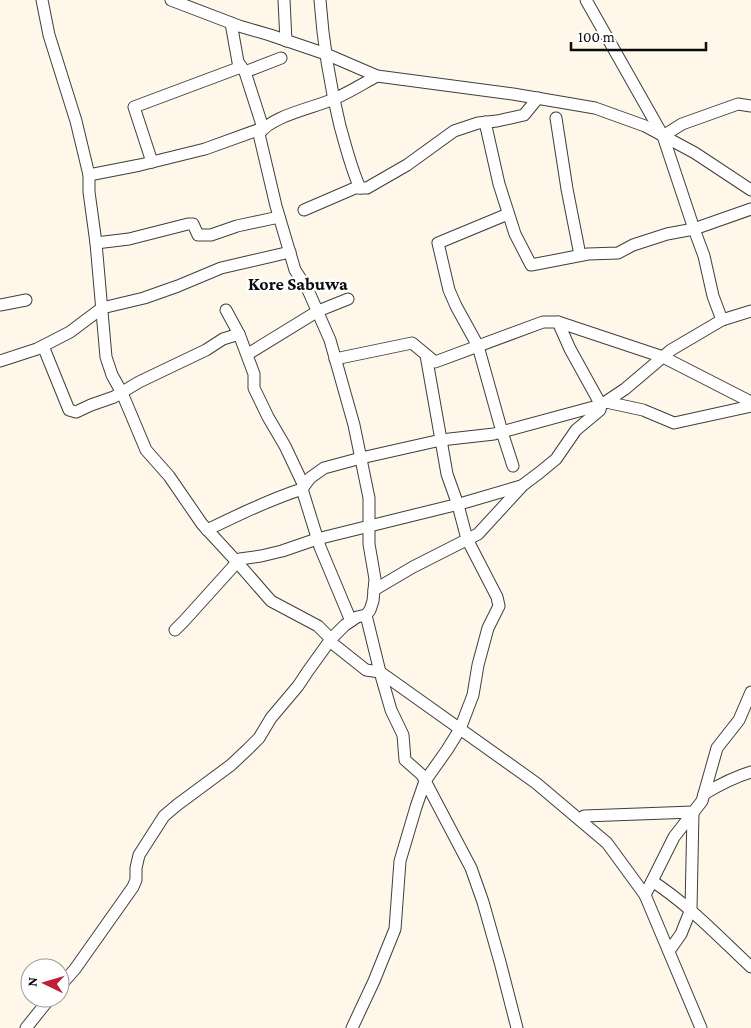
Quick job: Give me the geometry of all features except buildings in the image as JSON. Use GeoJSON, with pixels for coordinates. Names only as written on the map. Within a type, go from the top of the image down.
{"type":"FeatureCollection","features":[{"type":"Feature","properties":{"kind":"street"},"geometry":{"type":"LineString","coordinates":[[42,0],[49,35],[76,120],[89,175],[89,192],[96,243],[106,357],[112,375],[122,393],[146,450],[168,476],[202,524],[271,601],[318,626],[332,643],[366,670],[380,672],[536,783],[607,843],[645,895],[701,1028]]}},
{"type":"Feature","properties":{"kind":"street"},"geometry":{"type":"LineString","coordinates":[[171,0],[231,23],[326,54],[377,76],[489,90],[595,108],[645,126],[695,153],[751,190]]}},
{"type":"Feature","properties":{"kind":"street"},"geometry":{"type":"LineString","coordinates":[[284,0],[286,41]]}},
{"type":"Feature","properties":{"kind":"street"},"geometry":{"type":"LineString","coordinates":[[320,0],[326,54],[334,99],[353,173],[360,188]]}},
{"type":"Feature","properties":{"kind":"street"},"geometry":{"type":"LineString","coordinates":[[586,0],[663,136],[704,256],[713,296],[722,320]]}},
{"type":"Feature","properties":{"kind":"street"},"geometry":{"type":"LineString","coordinates":[[231,23],[238,62],[243,70],[263,128]]}},
{"type":"Feature","properties":{"kind":"street"},"geometry":{"type":"LineString","coordinates":[[152,162],[134,107],[281,58]]}},
{"type":"Feature","properties":{"kind":"street"},"geometry":{"type":"LineString","coordinates":[[89,175],[205,149],[334,99],[377,76]]}},
{"type":"Feature","properties":{"kind":"street"},"geometry":{"type":"LineString","coordinates":[[304,210],[356,188],[367,188],[407,165],[454,131],[478,123],[524,115],[538,98]]}},
{"type":"Feature","properties":{"kind":"street"},"geometry":{"type":"LineString","coordinates":[[663,136],[682,124],[738,104],[751,106]]}},
{"type":"Feature","properties":{"kind":"street"},"geometry":{"type":"LineString","coordinates":[[556,118],[580,255]]}},
{"type":"Feature","properties":{"kind":"street"},"geometry":{"type":"LineString","coordinates":[[485,122],[508,214],[515,234],[531,265],[580,255],[618,253],[633,245],[667,234],[694,230],[751,209]]}},
{"type":"Feature","properties":{"kind":"street"},"geometry":{"type":"LineString","coordinates":[[70,975],[133,887],[136,880],[139,855],[164,816],[230,765],[259,738],[271,718],[298,686],[331,640],[345,624],[357,617],[366,615],[373,601],[375,579],[369,544],[369,498],[354,425],[330,340],[308,290],[295,270],[279,217],[259,134],[263,128]]}},
{"type":"Feature","properties":{"kind":"street"},"geometry":{"type":"LineString","coordinates":[[508,214],[438,243],[449,290],[478,346],[513,466]]}},
{"type":"Feature","properties":{"kind":"street"},"geometry":{"type":"LineString","coordinates":[[96,243],[129,239],[188,224],[193,224],[198,235],[211,234],[279,217]]}},
{"type":"Feature","properties":{"kind":"street"},"geometry":{"type":"LineString","coordinates":[[0,361],[36,349],[70,332],[102,308],[144,298],[221,268],[290,252]]}},
{"type":"Feature","properties":{"kind":"street"},"geometry":{"type":"LineString","coordinates":[[248,354],[318,311],[348,299]]}},
{"type":"Feature","properties":{"kind":"street"},"geometry":{"type":"LineString","coordinates":[[0,305],[26,300]]}},
{"type":"Feature","properties":{"kind":"street"},"geometry":{"type":"LineString","coordinates":[[226,310],[248,354],[254,374],[254,388],[285,446],[303,487],[317,539],[351,621]]}},
{"type":"Feature","properties":{"kind":"street"},"geometry":{"type":"LineString","coordinates":[[208,530],[244,512],[303,487],[310,478],[324,468],[441,440],[494,434],[603,404],[625,389],[671,350],[722,320],[751,311]]}},
{"type":"Feature","properties":{"kind":"street"},"geometry":{"type":"LineString","coordinates":[[335,359],[412,343],[435,362],[544,322],[558,322],[663,357],[751,404]]}},
{"type":"Feature","properties":{"kind":"street"},"geometry":{"type":"LineString","coordinates":[[558,322],[570,349],[603,404]]}},
{"type":"Feature","properties":{"kind":"street"},"geometry":{"type":"LineString","coordinates":[[43,346],[69,410],[76,412],[122,393],[139,382],[206,350],[223,339],[239,334]]}},
{"type":"Feature","properties":{"kind":"street"},"geometry":{"type":"LineString","coordinates":[[352,1028],[374,982],[395,929],[400,861],[425,781],[460,729],[473,694],[478,665],[488,628],[499,606],[497,597],[467,539],[447,474],[426,355]]}},
{"type":"Feature","properties":{"kind":"street"},"geometry":{"type":"LineString","coordinates":[[603,404],[643,410],[674,423],[751,404]]}},
{"type":"Feature","properties":{"kind":"street"},"geometry":{"type":"LineString","coordinates":[[374,590],[413,567],[478,534],[523,485],[540,474],[556,459],[576,430],[600,410],[603,404]]}},
{"type":"Feature","properties":{"kind":"street"},"geometry":{"type":"LineString","coordinates":[[175,630],[240,559],[282,551],[317,539],[458,505],[523,485]]}},
{"type":"Feature","properties":{"kind":"street"},"geometry":{"type":"LineString","coordinates":[[366,615],[391,710],[403,735],[405,760],[422,775],[471,868],[483,902],[517,1028]]}},
{"type":"Feature","properties":{"kind":"street"},"geometry":{"type":"LineString","coordinates":[[645,895],[674,836],[702,801],[717,748],[739,720],[751,692]]}},
{"type":"Feature","properties":{"kind":"street"},"geometry":{"type":"LineString","coordinates":[[704,794],[720,784],[751,772]]}},
{"type":"Feature","properties":{"kind":"street"},"geometry":{"type":"LineString","coordinates":[[584,816],[693,812]]}},
{"type":"Feature","properties":{"kind":"street"},"geometry":{"type":"LineString","coordinates":[[668,951],[681,934],[691,910],[693,812]]}},
{"type":"Feature","properties":{"kind":"street"},"geometry":{"type":"LineString","coordinates":[[652,881],[691,910],[751,967]]}},
{"type":"Feature","properties":{"kind":"street"},"geometry":{"type":"LineString","coordinates":[[26,1028],[42,1008]]}},
{"type":"Feature","properties":{"kind":"district","name":"Kore Sabuwa"},"geometry":{"type":"Point","coordinates":[298,284]}}]}
